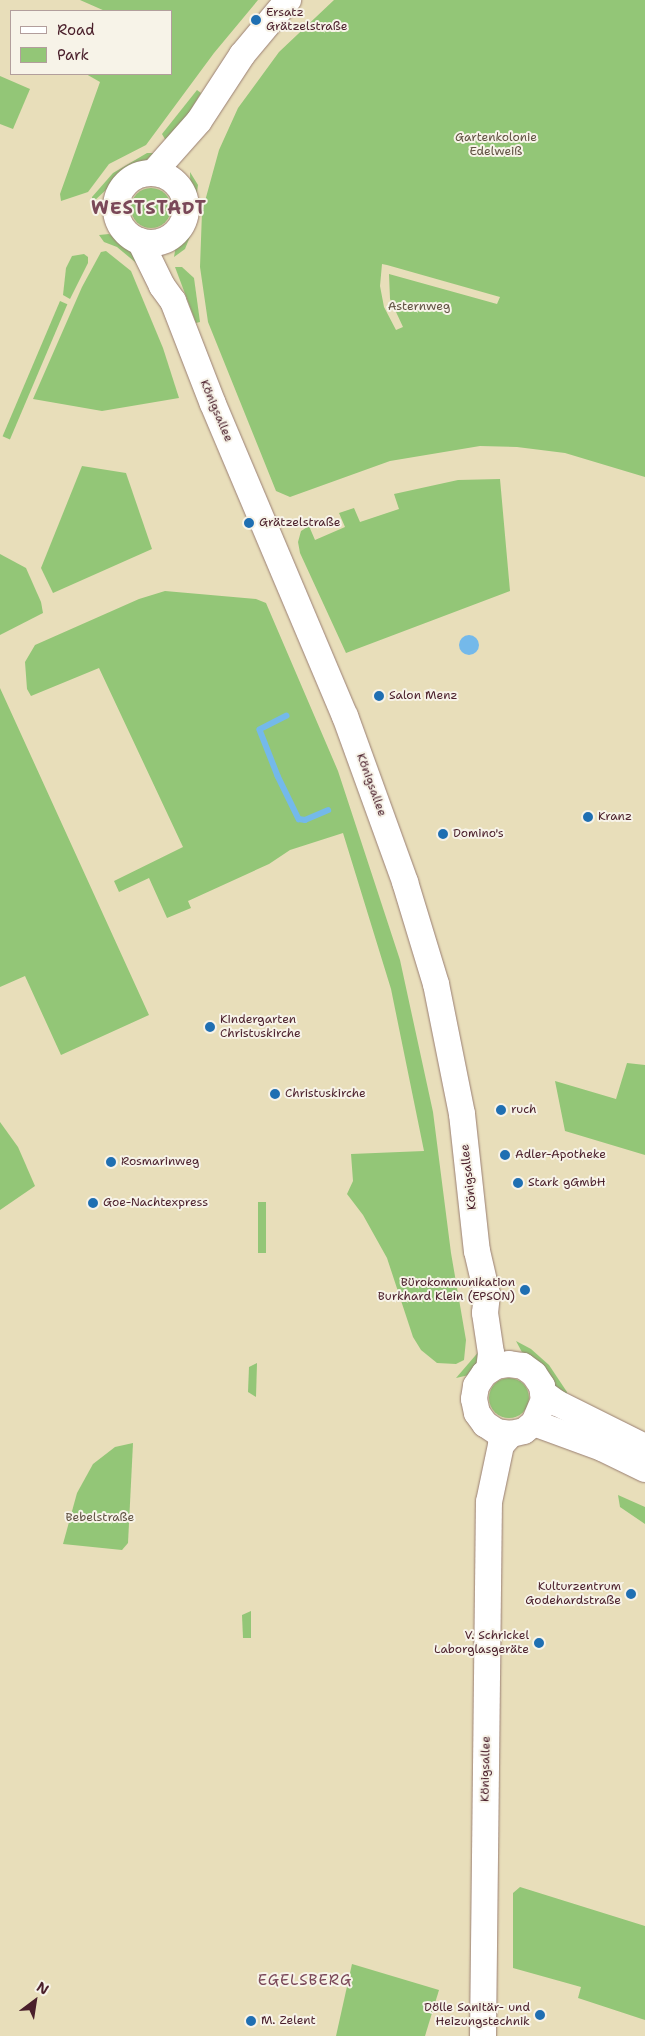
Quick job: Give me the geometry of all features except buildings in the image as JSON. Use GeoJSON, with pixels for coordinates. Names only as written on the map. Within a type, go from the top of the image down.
{"type":"FeatureCollection","features":[{"type":"Feature","properties":{"kind":"street"},"geometry":{"type":"LineString","coordinates":[[140,241],[154,243],[168,238],[184,217],[184,197],[177,185],[166,177],[153,173],[199,121],[242,55],[288,0]]}},
{"type":"Feature","properties":{"kind":"street"},"geometry":{"type":"LineString","coordinates":[[177,185],[199,121]]}},
{"type":"Feature","properties":{"kind":"street","name":"Königsallee"},"geometry":{"type":"LineString","coordinates":[[153,173],[140,175],[128,181],[120,191],[116,204],[120,224],[128,234],[140,241],[162,286],[173,301],[206,387],[345,716],[405,882],[436,984],[462,1114],[477,1251],[487,1294],[484,1314],[491,1353],[489,1370],[480,1380],[474,1393],[475,1406],[485,1424],[483,1487],[489,1502]]}},
{"type":"Feature","properties":{"kind":"street","name":"Königsallee"},"geometry":{"type":"LineString","coordinates":[[168,238],[173,301]]}},
{"type":"Feature","properties":{"kind":"street","name":"Königsallee"},"geometry":{"type":"LineString","coordinates":[[487,1294],[497,1304],[516,1364]]}},
{"type":"Feature","properties":{"kind":"street"},"geometry":{"type":"LineString","coordinates":[[489,1370],[502,1364],[516,1364],[534,1374],[544,1393],[557,1403],[645,1447]]}},
{"type":"Feature","properties":{"kind":"street"},"geometry":{"type":"LineString","coordinates":[[485,1424],[497,1432],[511,1434],[524,1431],[534,1423],[544,1406],[544,1393]]}},
{"type":"Feature","properties":{"kind":"street"},"geometry":{"type":"LineString","coordinates":[[534,1423],[602,1448],[645,1469]]}},
{"type":"Feature","properties":{"kind":"street","name":"Königsallee"},"geometry":{"type":"LineString","coordinates":[[483,2036],[489,1502],[498,1455],[511,1434]]}},
{"type":"Feature","properties":{"kind":"green space"},"geometry":{"type":"Polygon","coordinates":[[[80,0],[258,0],[214,53],[146,145],[109,164],[88,192],[61,201],[60,194],[100,82],[88,75],[172,75],[172,10],[103,10],[80,0]]]}},
{"type":"Feature","properties":{"kind":"green space","name":"Gartenkolonie Edelweiß"},"geometry":{"type":"Polygon","coordinates":[[[334,0],[645,0],[645,477],[565,453],[517,447],[480,446],[390,461],[290,497],[276,491],[208,322],[200,267],[202,212],[219,150],[238,108],[279,52],[334,0]],[[382,264],[380,286],[384,307],[396,330],[403,327],[390,299],[389,274],[497,304],[500,297],[382,264]]]}},
{"type":"Feature","properties":{"kind":"green space"},"geometry":{"type":"Polygon","coordinates":[[[0,76],[30,89],[13,129],[0,124],[0,76]]]}},
{"type":"Feature","properties":{"kind":"green space"},"geometry":{"type":"Polygon","coordinates":[[[197,90],[201,93],[169,146],[162,134],[197,90]]]}},
{"type":"Feature","properties":{"kind":"green space"},"geometry":{"type":"Polygon","coordinates":[[[147,153],[157,153],[152,163],[126,171],[92,203],[92,197],[113,173],[147,153]]]}},
{"type":"Feature","properties":{"kind":"green space"},"geometry":{"type":"Polygon","coordinates":[[[190,172],[198,185],[191,234],[185,249],[174,257],[176,245],[191,214],[190,172]]]}},
{"type":"Feature","properties":{"kind":"green space"},"geometry":{"type":"Polygon","coordinates":[[[155,188],[162,191],[168,197],[171,208],[170,216],[162,225],[155,228],[147,228],[140,225],[132,216],[131,204],[134,197],[143,189],[155,188]]]}},
{"type":"Feature","properties":{"kind":"green space"},"geometry":{"type":"Polygon","coordinates":[[[109,234],[133,249],[141,267],[117,247],[104,242],[99,235],[109,234]]]}},
{"type":"Feature","properties":{"kind":"green space"},"geometry":{"type":"Polygon","coordinates":[[[106,251],[131,271],[163,348],[179,398],[102,411],[33,399],[82,287],[101,252],[106,251]]]}},
{"type":"Feature","properties":{"kind":"green space"},"geometry":{"type":"Polygon","coordinates":[[[84,254],[88,257],[88,263],[70,299],[63,295],[66,268],[72,256],[84,254]]]}},
{"type":"Feature","properties":{"kind":"green space"},"geometry":{"type":"Polygon","coordinates":[[[175,267],[182,267],[194,278],[200,322],[196,323],[175,267]]]}},
{"type":"Feature","properties":{"kind":"green space"},"geometry":{"type":"Polygon","coordinates":[[[60,301],[67,304],[10,439],[3,436],[60,301]]]}},
{"type":"Feature","properties":{"kind":"green space"},"geometry":{"type":"Polygon","coordinates":[[[82,466],[126,473],[152,549],[53,593],[41,568],[82,466]]]}},
{"type":"Feature","properties":{"kind":"green space"},"geometry":{"type":"Polygon","coordinates":[[[500,479],[510,591],[346,653],[300,553],[298,542],[301,531],[309,526],[315,540],[345,527],[339,513],[354,508],[360,522],[399,509],[394,494],[458,480],[500,479]]]}},
{"type":"Feature","properties":{"kind":"green space"},"geometry":{"type":"Polygon","coordinates":[[[0,554],[26,568],[41,602],[43,613],[0,635],[0,554]]]}},
{"type":"Feature","properties":{"kind":"green space"},"geometry":{"type":"Polygon","coordinates":[[[165,591],[256,599],[266,603],[338,771],[400,960],[433,1112],[451,1253],[466,1340],[464,1360],[456,1364],[437,1363],[421,1350],[413,1337],[387,1258],[363,1215],[347,1194],[353,1181],[351,1154],[424,1151],[391,989],[343,833],[290,850],[269,864],[188,901],[191,908],[167,918],[149,878],[119,892],[114,881],[183,847],[99,668],[31,696],[27,689],[25,662],[35,645],[139,599],[165,591]]]}},
{"type":"Feature","properties":{"kind":"green space"},"geometry":{"type":"Polygon","coordinates":[[[0,688],[149,1015],[61,1055],[25,976],[0,987],[0,688]]]}},
{"type":"Feature","properties":{"kind":"green space"},"geometry":{"type":"Polygon","coordinates":[[[627,1063],[645,1065],[645,1155],[565,1131],[555,1081],[616,1099],[627,1063]]]}},
{"type":"Feature","properties":{"kind":"green space"},"geometry":{"type":"Polygon","coordinates":[[[0,1122],[18,1147],[35,1186],[0,1210],[0,1122]]]}},
{"type":"Feature","properties":{"kind":"green space"},"geometry":{"type":"Polygon","coordinates":[[[258,1202],[266,1202],[266,1253],[258,1253],[258,1202]]]}},
{"type":"Feature","properties":{"kind":"green space"},"geometry":{"type":"Polygon","coordinates":[[[516,1341],[531,1349],[549,1365],[567,1392],[567,1401],[524,1356],[516,1341]]]}},
{"type":"Feature","properties":{"kind":"green space"},"geometry":{"type":"Polygon","coordinates":[[[481,1349],[485,1353],[469,1375],[456,1378],[481,1349]]]}},
{"type":"Feature","properties":{"kind":"green space"},"geometry":{"type":"Polygon","coordinates":[[[257,1363],[256,1397],[248,1392],[249,1367],[257,1363]]]}},
{"type":"Feature","properties":{"kind":"green space"},"geometry":{"type":"Polygon","coordinates":[[[513,1378],[520,1381],[526,1387],[529,1398],[528,1406],[520,1415],[513,1418],[505,1418],[498,1415],[490,1406],[489,1394],[492,1387],[501,1379],[513,1378]]]}},
{"type":"Feature","properties":{"kind":"green space","name":"Bebelstraße"},"geometry":{"type":"Polygon","coordinates":[[[133,1443],[128,1543],[122,1550],[63,1544],[77,1493],[93,1464],[115,1447],[133,1443]]]}},
{"type":"Feature","properties":{"kind":"green space"},"geometry":{"type":"Polygon","coordinates":[[[618,1495],[645,1507],[645,1524],[620,1507],[618,1495]]]}},
{"type":"Feature","properties":{"kind":"green space"},"geometry":{"type":"Polygon","coordinates":[[[251,1611],[251,1638],[243,1638],[242,1615],[251,1611]]]}},
{"type":"Feature","properties":{"kind":"green space"},"geometry":{"type":"Polygon","coordinates":[[[520,1887],[645,1926],[645,2020],[578,1998],[581,1987],[513,1968],[513,1893],[520,1887]]]}},
{"type":"Feature","properties":{"kind":"green space"},"geometry":{"type":"Polygon","coordinates":[[[352,1964],[439,1990],[425,2036],[336,2036],[352,1964]]]}},
{"type":"Feature","properties":{"kind":"water"},"geometry":{"type":"Polygon","coordinates":[[[469,635],[476,638],[479,645],[476,652],[469,655],[462,652],[459,645],[462,638],[469,635]]]}},
{"type":"Feature","properties":{"kind":"waterway"},"geometry":{"type":"LineString","coordinates":[[287,716],[260,730],[278,776],[299,819],[305,820],[328,810]]}},
{"type":"Feature","properties":{"kind":"place","name":"Ersatz Grätzelstraße"},"geometry":{"type":"Point","coordinates":[256,20]}},
{"type":"Feature","properties":{"kind":"place","name":"Grätzelstraße"},"geometry":{"type":"Point","coordinates":[249,523]}},
{"type":"Feature","properties":{"kind":"place","name":"Salon Menz"},"geometry":{"type":"Point","coordinates":[379,696]}},
{"type":"Feature","properties":{"kind":"place","name":"Kranz"},"geometry":{"type":"Point","coordinates":[588,817]}},
{"type":"Feature","properties":{"kind":"place","name":"Domino's"},"geometry":{"type":"Point","coordinates":[443,834]}},
{"type":"Feature","properties":{"kind":"place","name":"Kindergarten Christuskirche"},"geometry":{"type":"Point","coordinates":[210,1027]}},
{"type":"Feature","properties":{"kind":"place","name":"Christuskirche"},"geometry":{"type":"Point","coordinates":[275,1094]}},
{"type":"Feature","properties":{"kind":"place","name":"ruch"},"geometry":{"type":"Point","coordinates":[501,1110]}},
{"type":"Feature","properties":{"kind":"place","name":"Adler-Apotheke"},"geometry":{"type":"Point","coordinates":[505,1155]}},
{"type":"Feature","properties":{"kind":"place","name":"Rosmarinweg"},"geometry":{"type":"Point","coordinates":[111,1162]}},
{"type":"Feature","properties":{"kind":"place","name":"Stark gGmbH"},"geometry":{"type":"Point","coordinates":[518,1183]}},
{"type":"Feature","properties":{"kind":"place","name":"Goe-Nachtexpress"},"geometry":{"type":"Point","coordinates":[93,1203]}},
{"type":"Feature","properties":{"kind":"place","name":"Bürokommunikation Burkhard Klein (EPSON)"},"geometry":{"type":"Point","coordinates":[525,1290]}},
{"type":"Feature","properties":{"kind":"place","name":"Kulturzentrum Godehardstraße"},"geometry":{"type":"Point","coordinates":[631,1594]}},
{"type":"Feature","properties":{"kind":"place","name":"V. Schrickel Laborglasgeräte"},"geometry":{"type":"Point","coordinates":[539,1643]}},
{"type":"Feature","properties":{"kind":"place","name":"Dölle Sanitär- und Heizungstechnik"},"geometry":{"type":"Point","coordinates":[540,2015]}},
{"type":"Feature","properties":{"kind":"place","name":"M. Zelent"},"geometry":{"type":"Point","coordinates":[251,2021]}},
{"type":"Feature","properties":{"kind":"district","name":"WESTSTADT"},"geometry":{"type":"Point","coordinates":[149,208]}},
{"type":"Feature","properties":{"kind":"district","name":"EGELSBERG"},"geometry":{"type":"Point","coordinates":[305,1981]}},
{"type":"Feature","properties":{"kind":"park label","name":"Asternweg"},"geometry":{"type":"Point","coordinates":[419,307]}}]}
